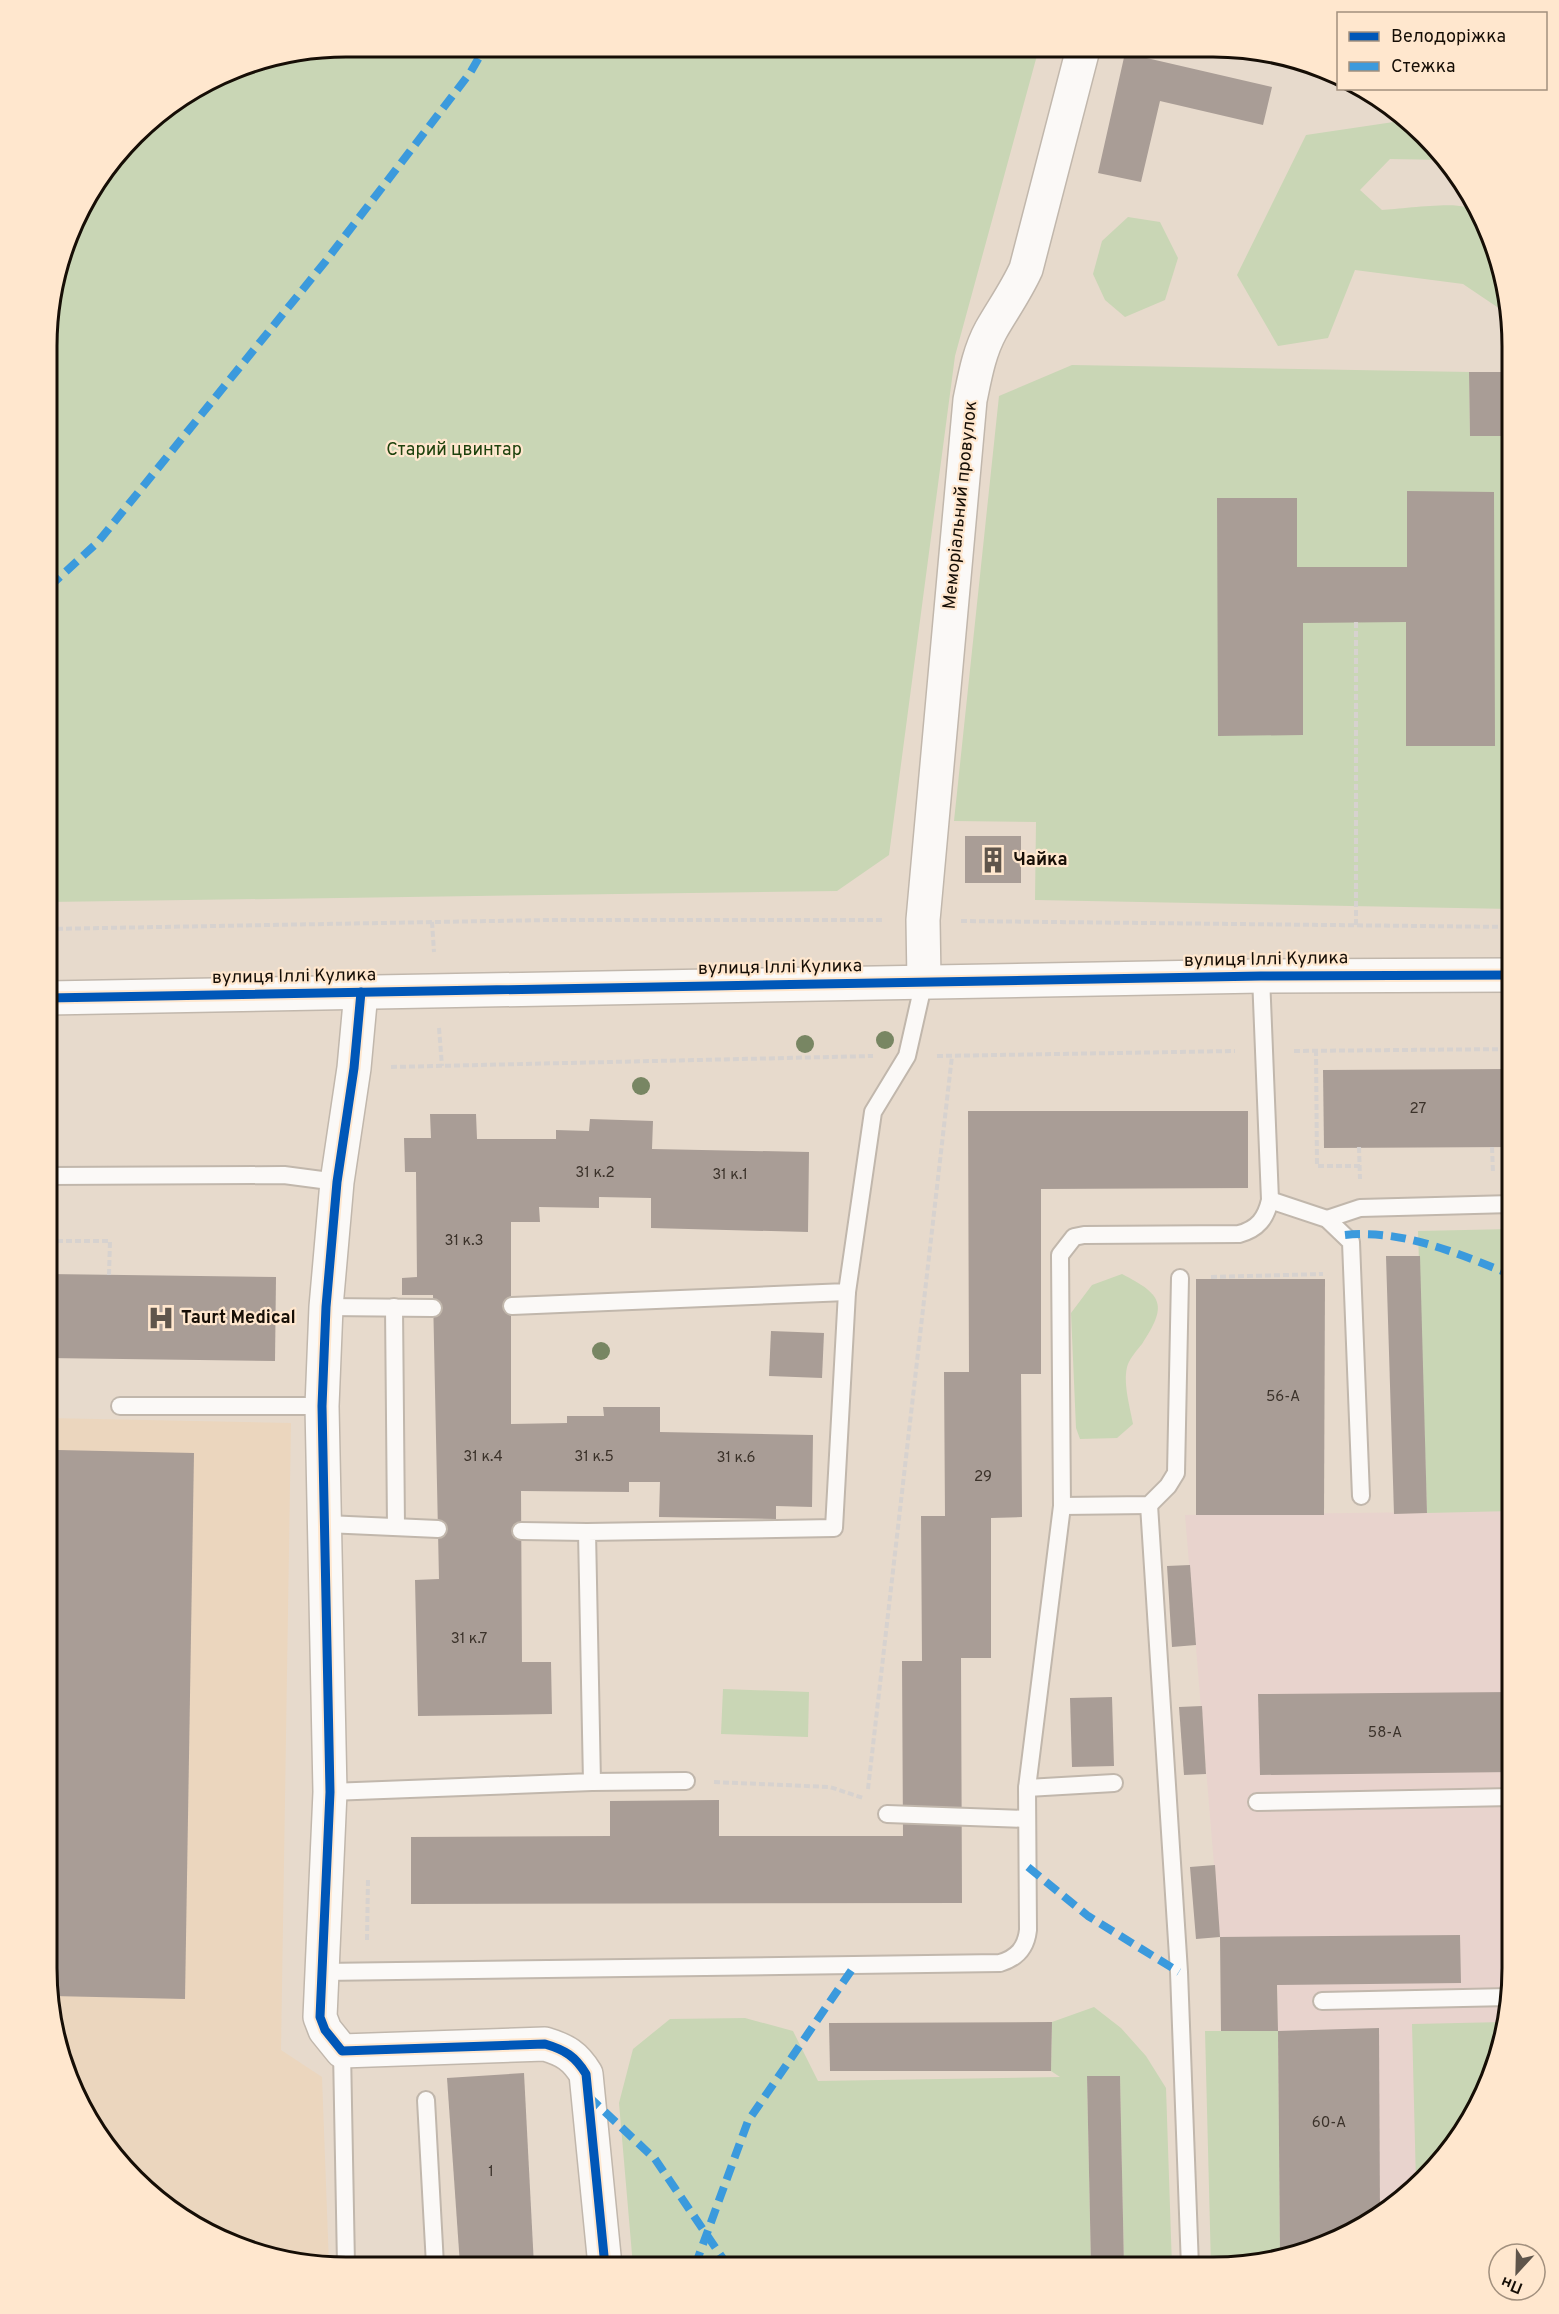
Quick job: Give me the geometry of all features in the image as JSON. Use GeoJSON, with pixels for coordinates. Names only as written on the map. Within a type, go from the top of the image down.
{"type":"FeatureCollection","features":[{"type":"Feature","properties":{"kind":"street","name":"Меморіальний провулок"},"geometry":{"type":"LineString","coordinates":[[924,981],[923,920],[970,400],[977,362],[991,331],[1010,302],[1026,269],[1081,57]]}},
{"type":"Feature","properties":{"kind":"street","name":"вулиця Іллі Кулика"},"geometry":{"type":"LineString","coordinates":[[57,998],[924,981],[1502,975]]}},
{"type":"Feature","properties":{"kind":"street"},"geometry":{"type":"LineString","coordinates":[[361,992],[354,1068],[337,1182],[326,1306],[322,1406],[330,1792],[320,2017],[325,2030],[342,2051],[545,2044],[563,2049],[577,2059],[586,2074],[603,2257]]}},
{"type":"Feature","properties":{"kind":"lane"},"geometry":{"type":"LineString","coordinates":[[322,1972],[1000,1963],[1014,1959],[1027,1941],[1027,1788],[1062,1506],[1060,1255],[1074,1237],[1084,1235],[1239,1234],[1252,1230],[1261,1222],[1270,1200],[1261,976]]}},
{"type":"Feature","properties":{"kind":"lane"},"geometry":{"type":"LineString","coordinates":[[521,1531],[834,1528],[847,1292],[873,1112],[907,1056],[924,981]]}},
{"type":"Feature","properties":{"kind":"lane"},"geometry":{"type":"LineString","coordinates":[[57,1176],[284,1175],[337,1182]]}},
{"type":"Feature","properties":{"kind":"lane"},"geometry":{"type":"LineString","coordinates":[[1270,1200],[1327,1219],[1351,1242],[1361,1496]]}},
{"type":"Feature","properties":{"kind":"lane"},"geometry":{"type":"LineString","coordinates":[[1327,1219],[1360,1208],[1502,1204]]}},
{"type":"Feature","properties":{"kind":"lane"},"geometry":{"type":"LineString","coordinates":[[1062,1506],[1149,1504],[1168,1486],[1176,1473],[1180,1278]]}},
{"type":"Feature","properties":{"kind":"lane"},"geometry":{"type":"LineString","coordinates":[[512,1306],[847,1292]]}},
{"type":"Feature","properties":{"kind":"lane"},"geometry":{"type":"LineString","coordinates":[[326,1306],[433,1308]]}},
{"type":"Feature","properties":{"kind":"lane"},"geometry":{"type":"LineString","coordinates":[[394,1307],[396,1527]]}},
{"type":"Feature","properties":{"kind":"lane"},"geometry":{"type":"LineString","coordinates":[[120,1406],[322,1406]]}},
{"type":"Feature","properties":{"kind":"lane"},"geometry":{"type":"LineString","coordinates":[[1149,1504],[1178,1960],[1190,2257]]}},
{"type":"Feature","properties":{"kind":"lane"},"geometry":{"type":"LineString","coordinates":[[326,1524],[438,1529]]}},
{"type":"Feature","properties":{"kind":"lane"},"geometry":{"type":"LineString","coordinates":[[586,1532],[592,1782]]}},
{"type":"Feature","properties":{"kind":"lane"},"geometry":{"type":"LineString","coordinates":[[330,1792],[592,1782],[686,1781]]}},
{"type":"Feature","properties":{"kind":"lane"},"geometry":{"type":"LineString","coordinates":[[1027,1788],[1114,1783]]}},
{"type":"Feature","properties":{"kind":"lane"},"geometry":{"type":"LineString","coordinates":[[1257,1802],[1502,1797]]}},
{"type":"Feature","properties":{"kind":"lane"},"geometry":{"type":"LineString","coordinates":[[887,1814],[1027,1819]]}},
{"type":"Feature","properties":{"kind":"lane"},"geometry":{"type":"LineString","coordinates":[[1322,2001],[1500,1997]]}},
{"type":"Feature","properties":{"kind":"lane"},"geometry":{"type":"LineString","coordinates":[[342,2051],[346,2257]]}},
{"type":"Feature","properties":{"kind":"lane"},"geometry":{"type":"LineString","coordinates":[[426,2100],[435,2257]]}},
{"type":"Feature","properties":{"kind":"path"},"geometry":{"type":"LineString","coordinates":[[1356,622],[1356,926]]}},
{"type":"Feature","properties":{"kind":"path"},"geometry":{"type":"LineString","coordinates":[[57,929],[547,920],[923,920],[1502,927]]}},
{"type":"Feature","properties":{"kind":"path"},"geometry":{"type":"LineString","coordinates":[[1300,1051],[1502,1049]]}},
{"type":"Feature","properties":{"kind":"path"},"geometry":{"type":"LineString","coordinates":[[354,1068],[1263,1050]]}},
{"type":"Feature","properties":{"kind":"path"},"geometry":{"type":"LineString","coordinates":[[1316,1050],[1317,1166],[1360,1166]]}},
{"type":"Feature","properties":{"kind":"path"},"geometry":{"type":"LineString","coordinates":[[686,1781],[830,1786],[867,1799],[952,1056]]}},
{"type":"Feature","properties":{"kind":"path"},"geometry":{"type":"LineString","coordinates":[[57,1241],[110,1241],[109,1275]]}},
{"type":"Feature","properties":{"kind":"path"},"geometry":{"type":"LineString","coordinates":[[1180,1278],[1354,1273]]}},
{"type":"Feature","properties":{"kind":"shaded area"},"geometry":{"type":"Polygon","coordinates":[[[57,1418],[291,1423],[281,2050],[322,2077],[329,2256],[308,2255],[253,2242],[218,2227],[185,2208],[155,2185],[129,2159],[106,2129],[79,2079],[67,2043],[59,2006],[57,1968],[57,1418]]]}},
{"type":"Feature","properties":{"kind":"shaded area"},"geometry":{"type":"Polygon","coordinates":[[[1502,1511],[1502,1968],[1500,2006],[1487,2061],[1472,2096],[1453,2129],[1430,2159],[1404,2185],[1374,2208],[1341,2227],[1306,2242],[1280,2249],[1277,1937],[1220,1937],[1185,1515],[1502,1511]]]}},
{"type":"Feature","properties":{"kind":"green space","name":"Старий цвинтар"},"geometry":{"type":"Polygon","coordinates":[[[346,57],[1037,57],[955,356],[889,855],[837,891],[57,902],[57,346],[59,308],[72,253],[96,201],[129,155],[155,129],[201,96],[235,79],[271,67],[308,59],[346,57]]]}},
{"type":"Feature","properties":{"kind":"green space"},"geometry":{"type":"Polygon","coordinates":[[[1395,122],[1404,129],[1434,160],[1390,159],[1360,190],[1382,210],[1448,205],[1466,208],[1487,253],[1500,309],[1463,284],[1355,270],[1328,338],[1278,346],[1237,275],[1306,135],[1395,122]]]}},
{"type":"Feature","properties":{"kind":"green space"},"geometry":{"type":"Polygon","coordinates":[[[1128,217],[1160,222],[1178,258],[1165,300],[1125,317],[1105,300],[1093,274],[1102,241],[1128,217]]]}},
{"type":"Feature","properties":{"kind":"green space"},"geometry":{"type":"Polygon","coordinates":[[[1072,365],[1469,372],[1470,436],[1502,436],[1502,909],[1035,900],[1036,822],[954,821],[999,396],[1072,365]]]}},
{"type":"Feature","properties":{"kind":"green space"},"geometry":{"type":"Polygon","coordinates":[[[1502,1229],[1502,1511],[1427,1513],[1418,1231],[1502,1229]]]}},
{"type":"Feature","properties":{"kind":"green space"},"geometry":{"type":"Polygon","coordinates":[[[1122,1274],[1136,1281],[1153,1295],[1158,1310],[1156,1320],[1126,1370],[1127,1394],[1133,1424],[1117,1438],[1080,1439],[1076,1428],[1071,1313],[1092,1285],[1122,1274]]]}},
{"type":"Feature","properties":{"kind":"green space"},"geometry":{"type":"Polygon","coordinates":[[[723,1689],[809,1692],[808,1737],[721,1734],[723,1689]]]}},
{"type":"Feature","properties":{"kind":"green space"},"geometry":{"type":"Polygon","coordinates":[[[1094,2007],[1121,2028],[1146,2056],[1166,2088],[1172,2257],[1124,2257],[1120,2077],[1087,2076],[1091,2257],[632,2257],[619,2103],[633,2049],[670,2019],[745,2018],[793,2031],[818,2081],[1060,2077],[1051,2071],[1052,2022],[1094,2007]]]}},
{"type":"Feature","properties":{"kind":"green space"},"geometry":{"type":"Polygon","coordinates":[[[1496,2022],[1487,2061],[1472,2096],[1453,2129],[1416,2173],[1412,2024],[1496,2022]]]}},
{"type":"Feature","properties":{"kind":"green space"},"geometry":{"type":"Polygon","coordinates":[[[1205,2031],[1278,2031],[1280,2249],[1251,2255],[1211,2257],[1205,2031]]]}},
{"type":"Feature","properties":{"kind":"building"},"geometry":{"type":"Polygon","coordinates":[[[1124,57],[1142,57],[1272,87],[1263,125],[1160,101],[1141,182],[1098,173],[1124,57]]]}},
{"type":"Feature","properties":{"kind":"building"},"geometry":{"type":"Polygon","coordinates":[[[1469,372],[1502,372],[1502,436],[1470,436],[1469,372]]]}},
{"type":"Feature","properties":{"kind":"building"},"geometry":{"type":"Polygon","coordinates":[[[1407,491],[1494,492],[1495,746],[1406,746],[1406,622],[1303,623],[1303,735],[1218,736],[1217,498],[1297,498],[1297,567],[1407,567],[1407,491]]]}},
{"type":"Feature","properties":{"kind":"building","name":"Чайка"},"geometry":{"type":"Polygon","coordinates":[[[965,836],[1021,836],[1021,883],[965,883],[965,836]]]}},
{"type":"Feature","properties":{"kind":"building"},"geometry":{"type":"Polygon","coordinates":[[[1502,1069],[1502,1147],[1324,1148],[1323,1070],[1502,1069]]]}},
{"type":"Feature","properties":{"kind":"building"},"geometry":{"type":"Polygon","coordinates":[[[968,1111],[1248,1111],[1248,1188],[1041,1189],[1041,1374],[1021,1374],[1022,1517],[991,1518],[991,1658],[961,1658],[962,1903],[411,1904],[411,1837],[610,1836],[610,1801],[719,1800],[719,1836],[903,1836],[902,1661],[922,1661],[921,1516],[945,1516],[944,1372],[969,1372],[968,1111]]]}},
{"type":"Feature","properties":{"kind":"building"},"geometry":{"type":"Polygon","coordinates":[[[430,1114],[476,1114],[477,1139],[556,1139],[556,1130],[589,1131],[590,1119],[653,1121],[652,1149],[809,1152],[808,1232],[651,1228],[651,1198],[599,1197],[599,1208],[539,1207],[540,1222],[511,1222],[511,1424],[567,1423],[567,1416],[604,1416],[603,1407],[660,1407],[660,1432],[813,1435],[812,1507],[776,1506],[776,1519],[659,1517],[660,1482],[629,1482],[629,1492],[521,1491],[522,1662],[551,1662],[552,1714],[418,1716],[415,1580],[439,1579],[433,1295],[402,1295],[402,1278],[417,1277],[416,1172],[405,1172],[404,1138],[431,1138],[430,1114]]]}},
{"type":"Feature","properties":{"kind":"building"},"geometry":{"type":"Polygon","coordinates":[[[1386,1256],[1420,1256],[1427,1513],[1394,1514],[1386,1256]]]}},
{"type":"Feature","properties":{"kind":"building","name":"Taurt Medical"},"geometry":{"type":"Polygon","coordinates":[[[57,1274],[276,1277],[275,1361],[57,1358],[57,1274]]]}},
{"type":"Feature","properties":{"kind":"building"},"geometry":{"type":"Polygon","coordinates":[[[1196,1279],[1325,1279],[1324,1515],[1196,1515],[1196,1279]]]}},
{"type":"Feature","properties":{"kind":"building"},"geometry":{"type":"Polygon","coordinates":[[[771,1331],[824,1333],[822,1378],[769,1376],[771,1331]]]}},
{"type":"Feature","properties":{"kind":"building"},"geometry":{"type":"Polygon","coordinates":[[[58,1450],[194,1453],[185,1999],[58,1996],[58,1450]]]}},
{"type":"Feature","properties":{"kind":"building"},"geometry":{"type":"Polygon","coordinates":[[[1190,1565],[1196,1645],[1172,1647],[1167,1566],[1190,1565]]]}},
{"type":"Feature","properties":{"kind":"building"},"geometry":{"type":"Polygon","coordinates":[[[1502,1692],[1502,1772],[1260,1775],[1258,1694],[1502,1692]]]}},
{"type":"Feature","properties":{"kind":"building"},"geometry":{"type":"Polygon","coordinates":[[[1112,1697],[1114,1766],[1072,1767],[1070,1698],[1112,1697]]]}},
{"type":"Feature","properties":{"kind":"building"},"geometry":{"type":"Polygon","coordinates":[[[1202,1706],[1206,1774],[1184,1775],[1179,1707],[1202,1706]]]}},
{"type":"Feature","properties":{"kind":"building"},"geometry":{"type":"Polygon","coordinates":[[[1215,1865],[1220,1937],[1196,1939],[1190,1867],[1215,1865]]]}},
{"type":"Feature","properties":{"kind":"building"},"geometry":{"type":"Polygon","coordinates":[[[1460,1935],[1461,1983],[1277,1985],[1278,2031],[1221,2031],[1220,1937],[1460,1935]]]}},
{"type":"Feature","properties":{"kind":"building"},"geometry":{"type":"Polygon","coordinates":[[[1052,2022],[1051,2071],[830,2071],[829,2023],[1052,2022]]]}},
{"type":"Feature","properties":{"kind":"building"},"geometry":{"type":"Polygon","coordinates":[[[1379,2028],[1380,2204],[1324,2235],[1280,2249],[1278,2031],[1379,2028]]]}},
{"type":"Feature","properties":{"kind":"building"},"geometry":{"type":"Polygon","coordinates":[[[524,2073],[534,2257],[459,2257],[447,2078],[524,2073]]]}},
{"type":"Feature","properties":{"kind":"building"},"geometry":{"type":"Polygon","coordinates":[[[1087,2076],[1120,2076],[1124,2257],[1091,2257],[1087,2076]]]}},
{"type":"Feature","properties":{"kind":"marked path"},"geometry":{"type":"LineString","coordinates":[[57,580],[98,542],[325,262],[470,73],[479,57]]}},
{"type":"Feature","properties":{"kind":"marked path"},"geometry":{"type":"LineString","coordinates":[[1345,1235],[1367,1234],[1409,1239],[1502,1271]]}},
{"type":"Feature","properties":{"kind":"marked path"},"geometry":{"type":"LineString","coordinates":[[1028,1867],[1088,1916],[1179,1972]]}},
{"type":"Feature","properties":{"kind":"marked path"},"geometry":{"type":"LineString","coordinates":[[698,2257],[748,2121],[855,1965]]}},
{"type":"Feature","properties":{"kind":"marked path"},"geometry":{"type":"LineString","coordinates":[[588,2096],[655,2159],[722,2257]]}},
{"type":"Feature","properties":{"kind":"cycle path"},"geometry":{"type":"LineString","coordinates":[[57,998],[1261,976],[1502,975]]}},
{"type":"Feature","properties":{"kind":"cycle path"},"geometry":{"type":"LineString","coordinates":[[361,992],[354,1068],[337,1182],[326,1307],[322,1406],[330,1792],[320,2017],[325,2030],[342,2051],[545,2044],[564,2051],[573,2058],[586,2074],[604,2257]]}},
{"type":"Feature","properties":{"kind":"place","name":"Чайка"},"geometry":{"type":"Point","coordinates":[993,860]}},
{"type":"Feature","properties":{"kind":"place","name":"Taurt Medical"},"geometry":{"type":"Point","coordinates":[161,1318]}}]}
